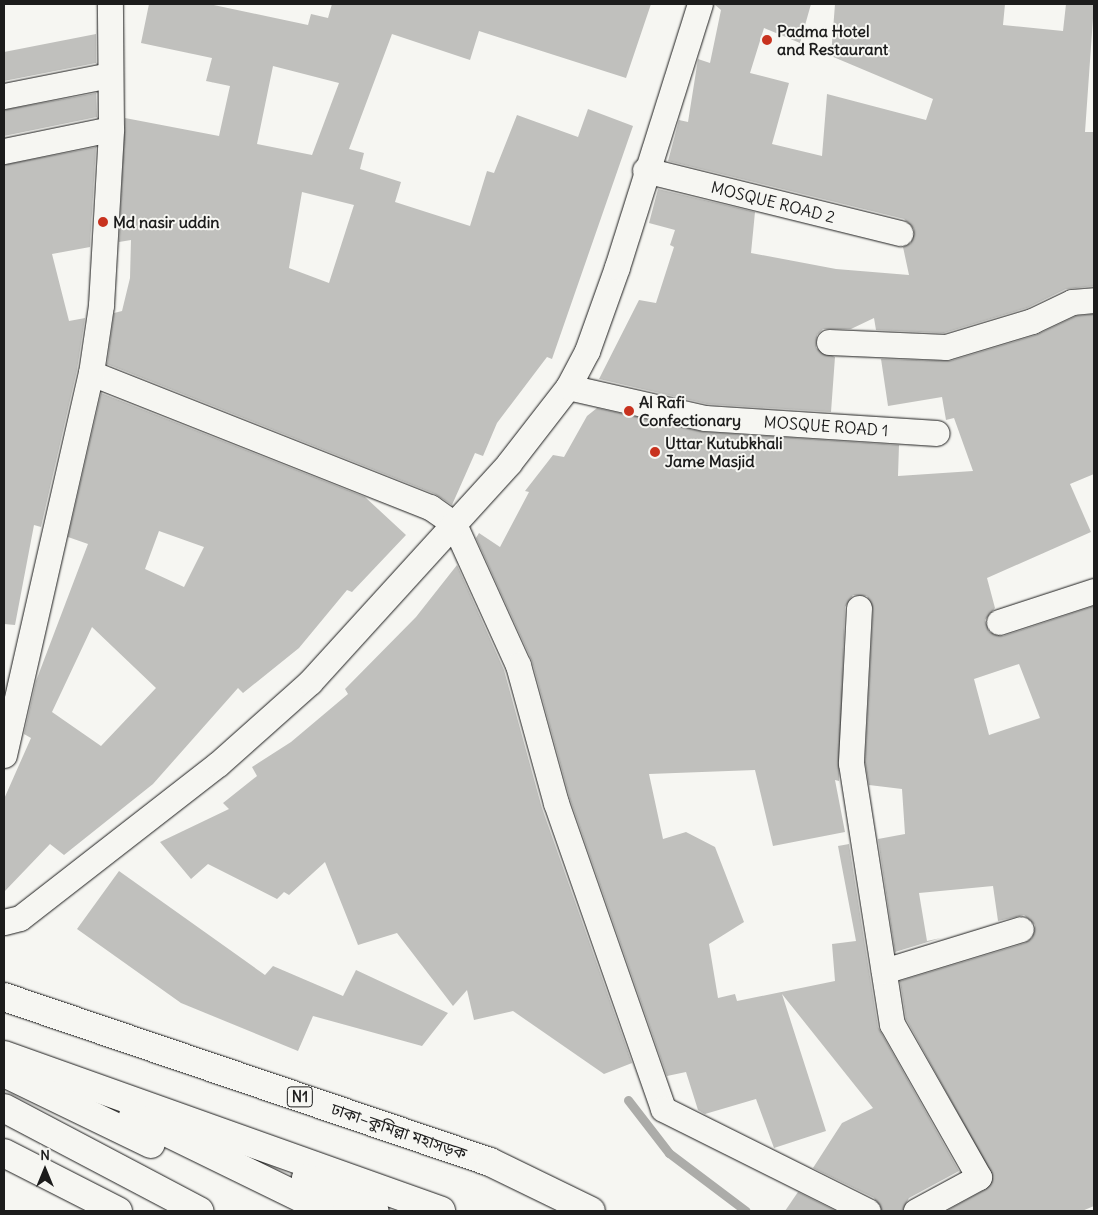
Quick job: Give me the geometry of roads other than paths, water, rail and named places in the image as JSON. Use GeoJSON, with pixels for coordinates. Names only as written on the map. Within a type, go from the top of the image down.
{"type":"FeatureCollection","features":[{"type":"Feature","properties":{"kind":"main road","name":"ঢাকা–কুমিল্লা মহাসড়ক"},"geometry":{"type":"LineString","coordinates":[[4,997],[490,1162],[591,1211]]}},
{"type":"Feature","properties":{"kind":"main road"},"geometry":{"type":"LineString","coordinates":[[9,1063],[184,1118],[441,1211]]}},
{"type":"Feature","properties":{"kind":"main road"},"geometry":{"type":"LineString","coordinates":[[9,1063],[286,1211]]}},
{"type":"Feature","properties":{"kind":"main road"},"geometry":{"type":"LineString","coordinates":[[9,1063],[328,1211]]}},
{"type":"Feature","properties":{"kind":"main road"},"geometry":{"type":"LineString","coordinates":[[4,1108],[199,1211]]}},
{"type":"Feature","properties":{"kind":"main road"},"geometry":{"type":"LineString","coordinates":[[184,1118],[375,1211]]}},
{"type":"Feature","properties":{"kind":"main road"},"geometry":{"type":"LineString","coordinates":[[4,1154],[118,1211]]}},
{"type":"Feature","properties":{"kind":"main road"},"geometry":{"type":"LineString","coordinates":[[319,1166],[412,1211]]}},
{"type":"Feature","properties":{"kind":"street"},"geometry":{"type":"LineString","coordinates":[[4,755],[91,373],[101,305],[111,129],[110,4]]}},
{"type":"Feature","properties":{"kind":"street"},"geometry":{"type":"LineString","coordinates":[[4,922],[20,918],[218,764],[289,701],[454,524],[568,387],[587,352],[617,267],[645,170],[700,4]]}},
{"type":"Feature","properties":{"kind":"street"},"geometry":{"type":"LineString","coordinates":[[4,96],[110,75]]}},
{"type":"Feature","properties":{"kind":"street"},"geometry":{"type":"LineString","coordinates":[[4,151],[111,129]]}},
{"type":"Feature","properties":{"kind":"street","name":"MOSQUE ROAD 2"},"geometry":{"type":"LineString","coordinates":[[645,170],[900,233]]}},
{"type":"Feature","properties":{"kind":"street"},"geometry":{"type":"LineString","coordinates":[[829,342],[946,347],[1032,322],[1072,302],[1094,300]]}},
{"type":"Feature","properties":{"kind":"street"},"geometry":{"type":"LineString","coordinates":[[91,373],[430,508],[454,524],[518,665],[556,803],[663,1109],[868,1211]]}},
{"type":"Feature","properties":{"kind":"street","name":"MOSQUE ROAD 1"},"geometry":{"type":"LineString","coordinates":[[568,387],[705,418],[937,433]]}},
{"type":"Feature","properties":{"kind":"street"},"geometry":{"type":"LineString","coordinates":[[999,622],[1094,592]]}},
{"type":"Feature","properties":{"kind":"street"},"geometry":{"type":"LineString","coordinates":[[859,608],[851,763],[892,1024],[979,1177],[916,1211]]}},
{"type":"Feature","properties":{"kind":"street"},"geometry":{"type":"LineString","coordinates":[[884,971],[1021,929]]}},
{"type":"Feature","properties":{"kind":"waterway"},"geometry":{"type":"LineString","coordinates":[[628,1100],[669,1153],[746,1211]]}},
{"type":"Feature","properties":{"kind":"place","name":"Padma Hotel and Restaurant"},"geometry":{"type":"Point","coordinates":[767,40]}},
{"type":"Feature","properties":{"kind":"place","name":"Md nasir uddin"},"geometry":{"type":"Point","coordinates":[103,222]}},
{"type":"Feature","properties":{"kind":"place","name":"Al Rafi Confectionary"},"geometry":{"type":"Point","coordinates":[629,411]}},
{"type":"Feature","properties":{"kind":"place","name":"Uttar Kutubkhali Jame Masjid"},"geometry":{"type":"Point","coordinates":[655,452]}}]}
